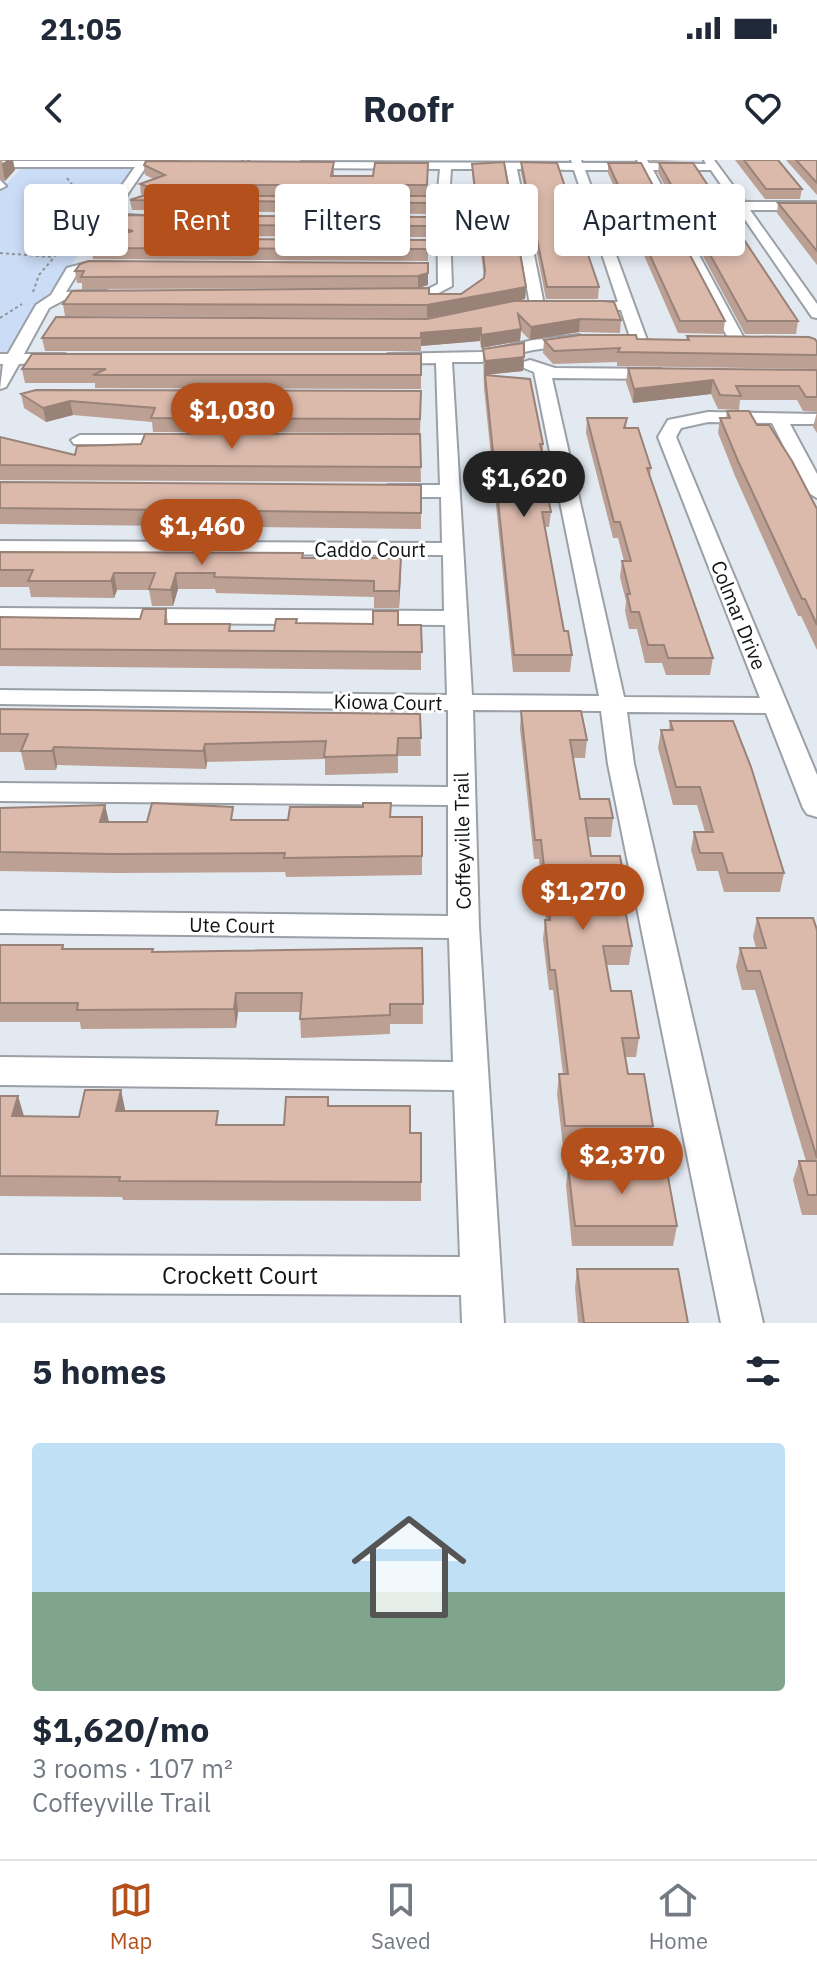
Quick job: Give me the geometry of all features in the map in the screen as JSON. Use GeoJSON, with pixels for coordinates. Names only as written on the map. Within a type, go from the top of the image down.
{"type":"FeatureCollection","features":[{"type":"Feature","properties":{"kind":"street"},"geometry":{"type":"LineString","coordinates":[[285,165],[317,162],[486,163],[511,166],[711,163],[726,184]]}},
{"type":"Feature","properties":{"kind":"street"},"geometry":{"type":"LineString","coordinates":[[577,163],[627,306],[646,340],[617,339]]}},
{"type":"Feature","properties":{"kind":"street"},"geometry":{"type":"LineString","coordinates":[[644,163],[738,342]]}},
{"type":"Feature","properties":{"kind":"street"},"geometry":{"type":"LineString","coordinates":[[0,164],[190,164]]}},
{"type":"Feature","properties":{"kind":"street"},"geometry":{"type":"LineString","coordinates":[[143,164],[107,215],[109,219],[144,220]]}},
{"type":"Feature","properties":{"kind":"street"},"geometry":{"type":"LineString","coordinates":[[429,182],[445,182],[446,165]]}},
{"type":"Feature","properties":{"kind":"street"},"geometry":{"type":"LineString","coordinates":[[511,166],[545,306],[627,306]]}},
{"type":"Feature","properties":{"kind":"street"},"geometry":{"type":"LineString","coordinates":[[131,182],[147,182]]}},
{"type":"Feature","properties":{"kind":"street"},"geometry":{"type":"LineString","coordinates":[[806,195],[817,207]]}},
{"type":"Feature","properties":{"kind":"street"},"geometry":{"type":"LineString","coordinates":[[745,206],[817,207]]}},
{"type":"Feature","properties":{"kind":"street"},"geometry":{"type":"LineString","coordinates":[[745,212],[817,314]]}},
{"type":"Feature","properties":{"kind":"street"},"geometry":{"type":"LineString","coordinates":[[384,296],[438,292],[445,286],[437,268],[441,256]]}},
{"type":"Feature","properties":{"kind":"street"},"geometry":{"type":"LineString","coordinates":[[61,296],[57,294],[72,271],[89,266],[120,266]]}},
{"type":"Feature","properties":{"kind":"street"},"geometry":{"type":"LineString","coordinates":[[0,384],[8,359],[40,323],[43,305],[61,296],[117,294]]}},
{"type":"Feature","properties":{"kind":"street"},"geometry":{"type":"LineString","coordinates":[[367,359],[481,357],[556,342],[592,339]]}},
{"type":"Feature","properties":{"kind":"street"},"geometry":{"type":"LineString","coordinates":[[502,352],[542,370],[677,374]]}},
{"type":"Feature","properties":{"kind":"street"},"geometry":{"type":"LineString","coordinates":[[8,359],[77,359]]}},
{"type":"Feature","properties":{"kind":"street","name":"Coffeyville Trail"},"geometry":{"type":"LineString","coordinates":[[444,359],[441,441],[451,491],[460,703],[464,927],[483,1323]]}},
{"type":"Feature","properties":{"kind":"street"},"geometry":{"type":"LineString","coordinates":[[542,370],[613,704],[621,764],[742,1323]]}},
{"type":"Feature","properties":{"kind":"street","name":"Colmar Drive"},"geometry":{"type":"LineString","coordinates":[[778,418],[708,417],[674,424],[667,437],[817,808]]}},
{"type":"Feature","properties":{"kind":"street"},"geometry":{"type":"LineString","coordinates":[[817,419],[778,418],[817,492]]}},
{"type":"Feature","properties":{"kind":"street"},"geometry":{"type":"LineString","coordinates":[[80,440],[188,440]]}},
{"type":"Feature","properties":{"kind":"street"},"geometry":{"type":"LineString","coordinates":[[373,491],[451,491]]}},
{"type":"Feature","properties":{"kind":"street","name":"Caddo Court"},"geometry":{"type":"LineString","coordinates":[[0,547],[452,549]]}},
{"type":"Feature","properties":{"kind":"street"},"geometry":{"type":"LineString","coordinates":[[0,615],[455,618]]}},
{"type":"Feature","properties":{"kind":"street","name":"Kiowa Court"},"geometry":{"type":"LineString","coordinates":[[0,697],[775,706]]}},
{"type":"Feature","properties":{"kind":"street"},"geometry":{"type":"LineString","coordinates":[[0,792],[462,796]]}},
{"type":"Feature","properties":{"kind":"street","name":"Ute Court"},"geometry":{"type":"LineString","coordinates":[[0,922],[464,927]]}},
{"type":"Feature","properties":{"kind":"street"},"geometry":{"type":"LineString","coordinates":[[0,1071],[471,1076]]}},
{"type":"Feature","properties":{"kind":"street","name":"Crockett Court"},"geometry":{"type":"LineString","coordinates":[[0,1274],[481,1276]]}},
{"type":"Feature","properties":{"kind":"path"},"geometry":{"type":"LineString","coordinates":[[241,160],[251,160]]}},
{"type":"Feature","properties":{"kind":"path"},"geometry":{"type":"LineString","coordinates":[[0,318],[29,298],[37,287],[39,275],[90,213],[90,205],[69,183],[68,172]]}},
{"type":"Feature","properties":{"kind":"path"},"geometry":{"type":"LineString","coordinates":[[0,253],[53,257]]}},
{"type":"Feature","properties":{"kind":"shaded area"},"geometry":{"type":"Polygon","coordinates":[[[29,160],[311,160],[140,162],[125,184],[24,184],[24,256],[78,256],[40,302],[0,368],[0,191],[29,160]]]}},
{"type":"Feature","properties":{"kind":"building"},"geometry":{"type":"Polygon","coordinates":[[[744,160],[778,160],[802,189],[766,189],[744,160]]]}},
{"type":"Feature","properties":{"kind":"building"},"geometry":{"type":"Polygon","coordinates":[[[796,160],[817,160],[817,183],[796,160]]]}},
{"type":"Feature","properties":{"kind":"building"},"geometry":{"type":"Polygon","coordinates":[[[146,161],[334,162],[331,176],[373,176],[375,163],[428,163],[426,185],[144,185],[140,184],[165,175],[144,165],[146,161]]]}},
{"type":"Feature","properties":{"kind":"building"},"geometry":{"type":"Polygon","coordinates":[[[504,162],[508,184],[474,184],[472,164],[504,162]]]}},
{"type":"Feature","properties":{"kind":"building"},"geometry":{"type":"Polygon","coordinates":[[[521,162],[557,163],[564,184],[554,184],[554,256],[588,256],[599,287],[547,287],[538,244],[538,184],[526,184],[521,162]]]}},
{"type":"Feature","properties":{"kind":"building"},"geometry":{"type":"Polygon","coordinates":[[[608,163],[641,163],[652,184],[618,184],[608,163]]]}},
{"type":"Feature","properties":{"kind":"building"},"geometry":{"type":"Polygon","coordinates":[[[659,163],[693,163],[707,184],[671,184],[659,163]]]}},
{"type":"Feature","properties":{"kind":"building"},"geometry":{"type":"Polygon","coordinates":[[[259,196],[275,196],[275,201],[259,201],[259,196]]]}},
{"type":"Feature","properties":{"kind":"building"},"geometry":{"type":"Polygon","coordinates":[[[410,196],[426,196],[426,203],[410,203],[410,196]]]}},
{"type":"Feature","properties":{"kind":"building"},"geometry":{"type":"Polygon","coordinates":[[[778,203],[817,203],[817,251],[778,203]]]}},
{"type":"Feature","properties":{"kind":"building"},"geometry":{"type":"Polygon","coordinates":[[[128,215],[144,215],[144,248],[128,248],[128,232],[133,231],[128,230],[128,215]]]}},
{"type":"Feature","properties":{"kind":"building"},"geometry":{"type":"Polygon","coordinates":[[[259,216],[275,216],[275,225],[259,225],[259,216]]]}},
{"type":"Feature","properties":{"kind":"building"},"geometry":{"type":"Polygon","coordinates":[[[410,217],[426,217],[426,226],[410,226],[410,217]]]}},
{"type":"Feature","properties":{"kind":"building"},"geometry":{"type":"Polygon","coordinates":[[[259,239],[275,239],[275,249],[259,248],[259,239]]]}},
{"type":"Feature","properties":{"kind":"building"},"geometry":{"type":"Polygon","coordinates":[[[410,240],[426,240],[426,249],[410,249],[410,240]]]}},
{"type":"Feature","properties":{"kind":"building"},"geometry":{"type":"Polygon","coordinates":[[[745,241],[798,321],[747,321],[711,256],[745,256],[745,241]]]}},
{"type":"Feature","properties":{"kind":"building"},"geometry":{"type":"Polygon","coordinates":[[[483,256],[521,256],[526,287],[427,305],[63,304],[72,291],[429,288],[429,294],[461,294],[484,278],[483,256]]]}},
{"type":"Feature","properties":{"kind":"building"},"geometry":{"type":"Polygon","coordinates":[[[650,256],[690,256],[725,321],[680,321],[650,256]]]}},
{"type":"Feature","properties":{"kind":"building"},"geometry":{"type":"Polygon","coordinates":[[[89,261],[428,263],[428,273],[418,276],[81,277],[84,271],[75,271],[80,264],[89,261]]]}},
{"type":"Feature","properties":{"kind":"building"},"geometry":{"type":"Polygon","coordinates":[[[514,301],[614,302],[621,320],[580,319],[531,327],[518,314],[521,329],[481,335],[481,328],[421,333],[421,338],[42,338],[56,317],[427,319],[514,301]]]}},
{"type":"Feature","properties":{"kind":"building"},"geometry":{"type":"Polygon","coordinates":[[[580,335],[636,335],[637,339],[689,340],[687,336],[809,337],[817,342],[817,355],[618,352],[620,348],[554,351],[544,340],[580,335]]]}},
{"type":"Feature","properties":{"kind":"building"},"geometry":{"type":"Polygon","coordinates":[[[524,343],[524,357],[485,361],[483,349],[524,343]]]}},
{"type":"Feature","properties":{"kind":"building"},"geometry":{"type":"Polygon","coordinates":[[[32,354],[421,354],[421,375],[93,375],[106,369],[22,369],[32,354]]]}},
{"type":"Feature","properties":{"kind":"building"},"geometry":{"type":"Polygon","coordinates":[[[628,368],[817,370],[817,397],[806,397],[799,386],[736,386],[741,396],[720,395],[713,380],[634,389],[628,368]]]}},
{"type":"Feature","properties":{"kind":"building"},"geometry":{"type":"Polygon","coordinates":[[[485,375],[530,379],[543,444],[540,444],[544,461],[541,461],[551,512],[542,512],[564,631],[568,631],[572,655],[514,655],[485,375]]]}},
{"type":"Feature","properties":{"kind":"building"},"geometry":{"type":"Polygon","coordinates":[[[36,390],[421,391],[420,419],[151,418],[155,408],[70,401],[43,408],[21,394],[36,390]]]}},
{"type":"Feature","properties":{"kind":"building"},"geometry":{"type":"Polygon","coordinates":[[[727,411],[749,411],[757,425],[769,425],[817,509],[817,625],[738,461],[720,418],[730,418],[727,411]]]}},
{"type":"Feature","properties":{"kind":"building"},"geometry":{"type":"Polygon","coordinates":[[[587,418],[627,418],[624,428],[638,428],[651,468],[647,468],[713,658],[668,658],[664,645],[648,645],[639,612],[631,612],[622,561],[631,561],[620,522],[614,522],[587,418]]]}},
{"type":"Feature","properties":{"kind":"building"},"geometry":{"type":"Polygon","coordinates":[[[145,434],[420,434],[421,467],[0,465],[0,437],[75,455],[77,446],[141,444],[145,434]]]}},
{"type":"Feature","properties":{"kind":"building"},"geometry":{"type":"Polygon","coordinates":[[[0,482],[421,485],[421,513],[0,508],[0,482]]]}},
{"type":"Feature","properties":{"kind":"building"},"geometry":{"type":"Polygon","coordinates":[[[0,552],[303,553],[302,558],[401,558],[399,591],[374,591],[374,581],[214,577],[215,573],[176,573],[171,590],[149,589],[155,573],[114,573],[111,581],[28,581],[33,570],[0,570],[0,552]]]}},
{"type":"Feature","properties":{"kind":"building"},"geometry":{"type":"Polygon","coordinates":[[[143,609],[166,609],[165,624],[230,624],[229,631],[274,631],[276,619],[297,619],[296,623],[373,624],[373,611],[398,611],[398,625],[421,625],[422,652],[0,649],[0,617],[140,619],[143,609]]]}},
{"type":"Feature","properties":{"kind":"building"},"geometry":{"type":"Polygon","coordinates":[[[0,709],[420,714],[421,738],[398,738],[397,755],[324,757],[326,741],[205,744],[203,751],[54,747],[52,751],[21,751],[28,734],[0,734],[0,709]]]}},
{"type":"Feature","properties":{"kind":"building"},"geometry":{"type":"Polygon","coordinates":[[[521,711],[581,711],[587,740],[570,740],[580,799],[609,799],[613,818],[585,818],[591,856],[620,856],[627,894],[622,894],[632,946],[603,946],[611,991],[631,991],[639,1038],[622,1038],[628,1074],[644,1074],[653,1126],[565,1126],[559,1074],[568,1074],[555,970],[550,970],[545,920],[550,920],[541,840],[535,840],[521,711]]]}},
{"type":"Feature","properties":{"kind":"building"},"geometry":{"type":"Polygon","coordinates":[[[670,721],[733,721],[751,767],[784,873],[728,873],[722,853],[700,853],[694,832],[713,832],[700,787],[676,787],[661,730],[673,730],[670,721]]]}},
{"type":"Feature","properties":{"kind":"building"},"geometry":{"type":"Polygon","coordinates":[[[152,803],[233,807],[231,820],[288,820],[290,807],[363,807],[363,803],[391,803],[390,817],[422,817],[422,856],[284,858],[285,853],[0,852],[0,808],[105,805],[100,822],[147,822],[152,803]]]}},
{"type":"Feature","properties":{"kind":"building"},"geometry":{"type":"Polygon","coordinates":[[[757,918],[813,918],[817,930],[817,1158],[760,971],[747,971],[740,948],[766,948],[757,918]]]}},
{"type":"Feature","properties":{"kind":"building"},"geometry":{"type":"Polygon","coordinates":[[[0,945],[153,949],[152,952],[422,948],[423,1004],[390,1004],[390,1015],[300,1019],[302,993],[236,993],[234,1009],[77,1010],[78,1003],[0,1003],[0,945]]]}},
{"type":"Feature","properties":{"kind":"building"},"geometry":{"type":"Polygon","coordinates":[[[85,1090],[121,1090],[116,1111],[218,1111],[216,1125],[284,1125],[286,1097],[328,1097],[328,1106],[410,1106],[410,1133],[421,1133],[421,1182],[119,1181],[120,1177],[0,1176],[0,1096],[18,1096],[12,1116],[79,1117],[85,1090]]]}},
{"type":"Feature","properties":{"kind":"building"},"geometry":{"type":"Polygon","coordinates":[[[799,1161],[817,1161],[817,1195],[808,1195],[799,1161]]]}},
{"type":"Feature","properties":{"kind":"building"},"geometry":{"type":"Polygon","coordinates":[[[568,1166],[666,1166],[677,1226],[575,1226],[568,1166]]]}},
{"type":"Feature","properties":{"kind":"building"},"geometry":{"type":"Polygon","coordinates":[[[577,1269],[678,1269],[688,1323],[584,1323],[577,1269]]]}}]}
